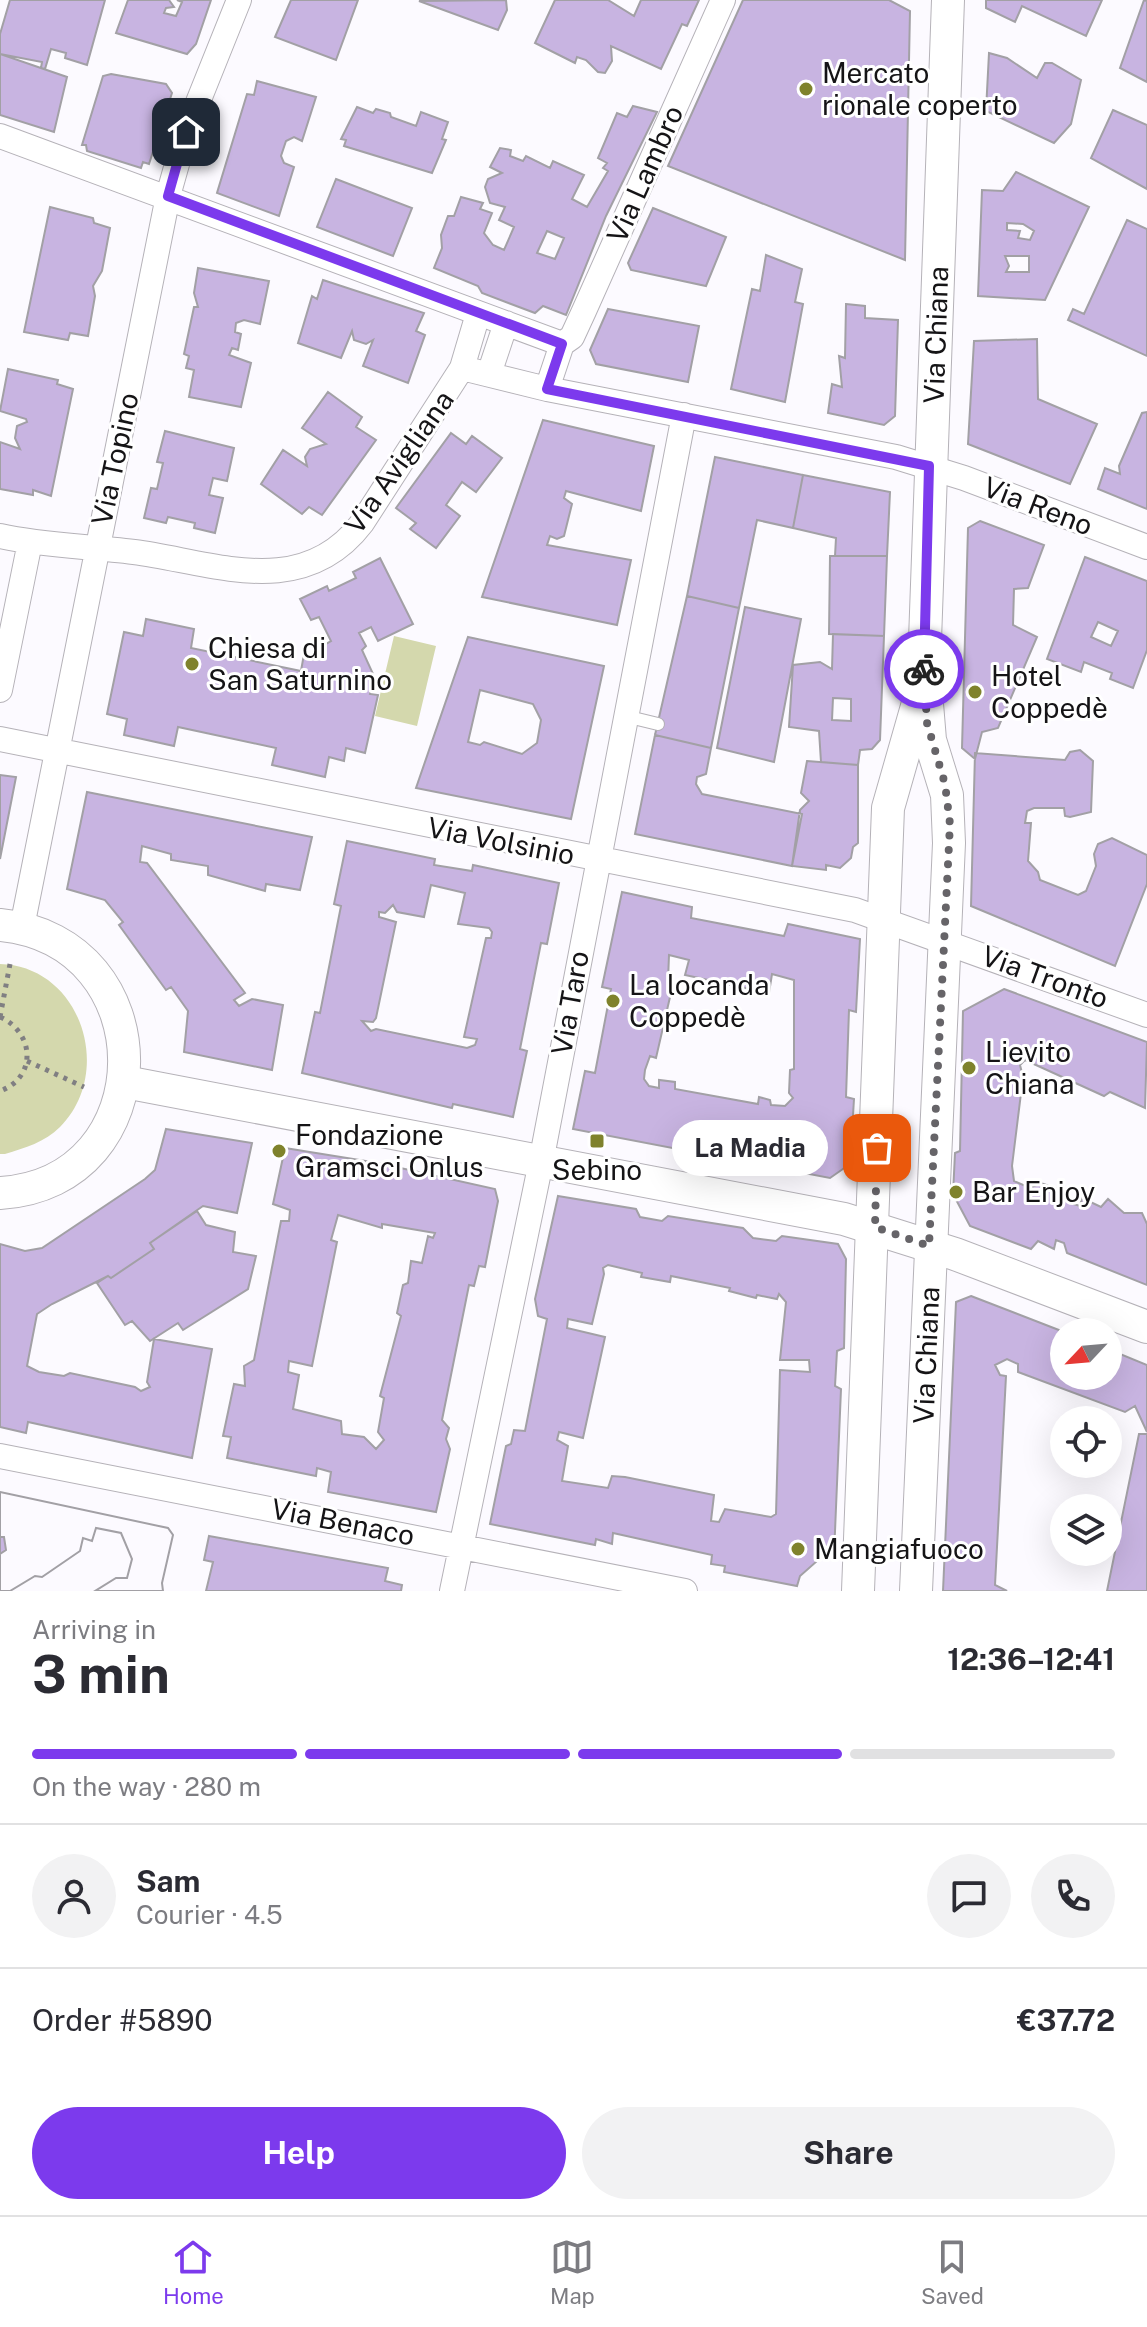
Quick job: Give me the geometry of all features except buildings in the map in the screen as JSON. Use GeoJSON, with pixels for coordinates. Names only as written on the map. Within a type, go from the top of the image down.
{"type":"FeatureCollection","features":[{"type":"Feature","properties":{"kind":"street","name":"Via Topino"},"geometry":{"type":"LineString","coordinates":[[11,926],[56,752],[168,196],[186,132],[239,0]]}},
{"type":"Feature","properties":{"kind":"street","name":"Via Lambro"},"geometry":{"type":"LineString","coordinates":[[547,389],[562,344],[572,337],[723,0]]}},
{"type":"Feature","properties":{"kind":"street","name":"Via Chiana"},"geometry":{"type":"LineString","coordinates":[[916,1591],[950,824],[945,784],[929,731],[924,668],[948,0]]}},
{"type":"Feature","properties":{"kind":"street"},"geometry":{"type":"LineString","coordinates":[[0,136],[562,344]]}},
{"type":"Feature","properties":{"kind":"street","name":"Via Avigliana"},"geometry":{"type":"LineString","coordinates":[[0,536],[258,572],[287,569],[322,555],[346,540],[362,523],[462,368],[478,314]]}},
{"type":"Feature","properties":{"kind":"street"},"geometry":{"type":"LineString","coordinates":[[489,374],[506,323]]}},
{"type":"Feature","properties":{"kind":"street","name":"Via Reno"},"geometry":{"type":"LineString","coordinates":[[462,368],[547,389],[929,466],[1147,547]]}},
{"type":"Feature","properties":{"kind":"street","name":"Via Taro"},"geometry":{"type":"LineString","coordinates":[[452,1591],[541,1162],[596,859],[684,415]]}},
{"type":"Feature","properties":{"kind":"street"},"geometry":{"type":"LineString","coordinates":[[0,690],[30,542]]}},
{"type":"Feature","properties":{"kind":"street","name":"Via Chiana"},"geometry":{"type":"LineString","coordinates":[[858,1591],[875,1227],[887,822],[892,787],[913,725],[924,668]]}},
{"type":"Feature","properties":{"kind":"street","name":"Via Volsinio"},"geometry":{"type":"LineString","coordinates":[[0,739],[855,910],[944,940]]}},
{"type":"Feature","properties":{"kind":"street"},"geometry":{"type":"LineString","coordinates":[[892,787],[903,777],[920,772],[945,784]]}},
{"type":"Feature","properties":{"kind":"street"},"geometry":{"type":"LineString","coordinates":[[0,1193],[47,1182],[79,1162],[104,1133],[125,1082],[124,1034],[108,992],[79,957],[60,943],[11,926]]}},
{"type":"Feature","properties":{"kind":"street","name":"Via Tronto"},"geometry":{"type":"LineString","coordinates":[[944,940],[1147,1015]]}},
{"type":"Feature","properties":{"kind":"street"},"geometry":{"type":"LineString","coordinates":[[125,1082],[875,1227],[1147,1327]]}},
{"type":"Feature","properties":{"kind":"street","name":"Via Benaco"},"geometry":{"type":"LineString","coordinates":[[0,1456],[685,1591]]}},
{"type":"Feature","properties":{"kind":"lane"},"geometry":{"type":"LineString","coordinates":[[625,716],[658,724]]}},
{"type":"Feature","properties":{"kind":"path"},"geometry":{"type":"LineString","coordinates":[[0,1091],[17,1081],[27,1061],[25,1039],[10,1022],[0,1017],[10,964]]}},
{"type":"Feature","properties":{"kind":"path"},"geometry":{"type":"LineString","coordinates":[[27,1061],[84,1087]]}},
{"type":"Feature","properties":{"kind":"green space"},"geometry":{"type":"Polygon","coordinates":[[[394,636],[436,646],[417,726],[375,716],[394,636]]]}},
{"type":"Feature","properties":{"kind":"green space"},"geometry":{"type":"Polygon","coordinates":[[[0,964],[28,969],[51,983],[69,1002],[81,1026],[87,1052],[85,1079],[77,1104],[60,1127],[41,1141],[5,1154],[0,1154],[0,964]]]}},
{"type":"Feature","properties":{"kind":"way so far"},"geometry":{"type":"LineString","coordinates":[[877,1148],[875,1227],[929,1246],[950,824],[945,784],[933,753],[927,723],[924,669]]}},
{"type":"Feature","properties":{"kind":"place","name":"Mercato rionale coperto"},"geometry":{"type":"Point","coordinates":[806,89]}},
{"type":"Feature","properties":{"kind":"place","name":"Chiesa di San Saturnino"},"geometry":{"type":"Point","coordinates":[192,664]}},
{"type":"Feature","properties":{"kind":"place","name":"Hotel Coppedè"},"geometry":{"type":"Point","coordinates":[975,692]}},
{"type":"Feature","properties":{"kind":"place","name":"La locanda Coppedè"},"geometry":{"type":"Point","coordinates":[613,1001]}},
{"type":"Feature","properties":{"kind":"place","name":"Lievito Chiana"},"geometry":{"type":"Point","coordinates":[969,1068]}},
{"type":"Feature","properties":{"kind":"place","name":"Sebino"},"geometry":{"type":"Point","coordinates":[597,1141]}},
{"type":"Feature","properties":{"kind":"place","name":"La Madia"},"geometry":{"type":"Point","coordinates":[877,1148]}},
{"type":"Feature","properties":{"kind":"place","name":"Fondazione Gramsci Onlus"},"geometry":{"type":"Point","coordinates":[279,1151]}},
{"type":"Feature","properties":{"kind":"place","name":"Bar Enjoy"},"geometry":{"type":"Point","coordinates":[956,1192]}},
{"type":"Feature","properties":{"kind":"place","name":"Mangiafuoco"},"geometry":{"type":"Point","coordinates":[798,1549]}},
{"type":"Feature","properties":{"kind":"route"},"geometry":{"type":"LineString","coordinates":[[186,132],[168,196],[562,344],[547,389],[929,466],[924,669]]}}]}
